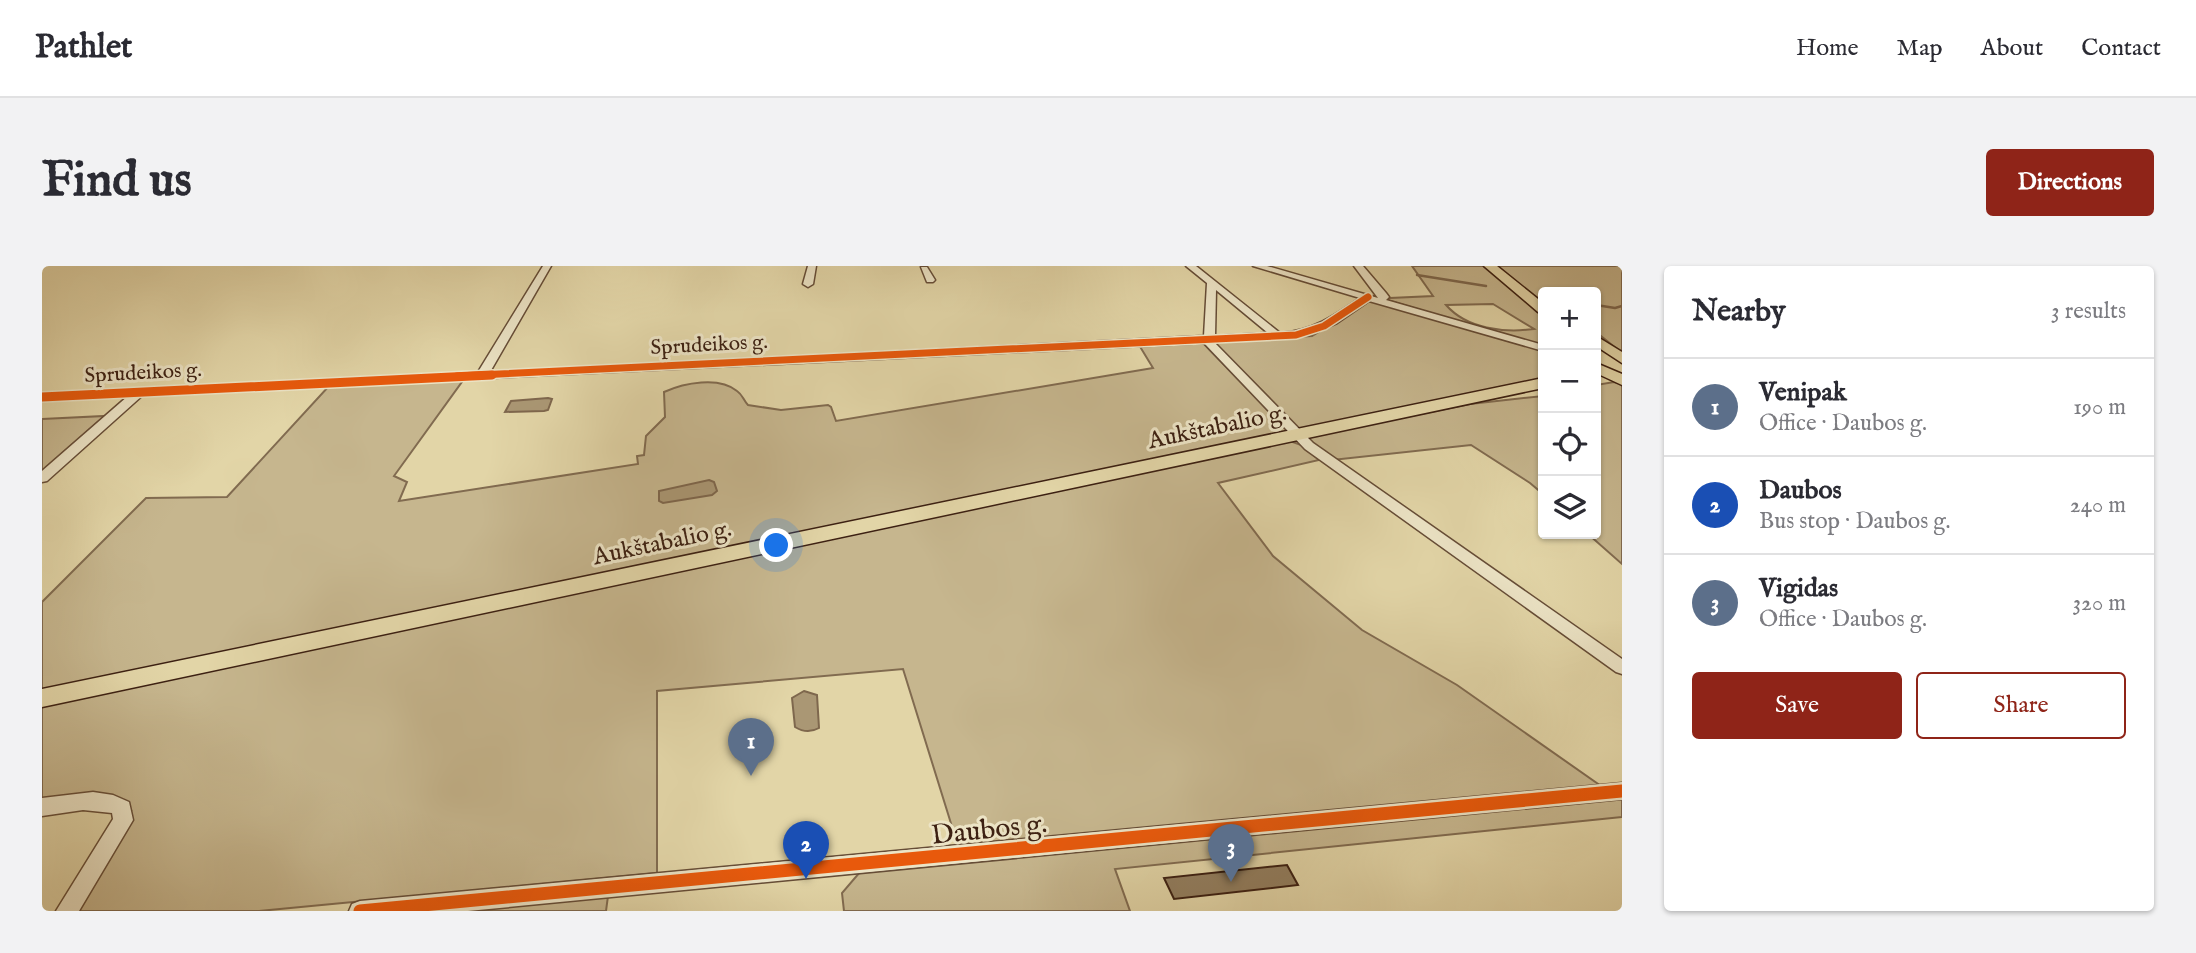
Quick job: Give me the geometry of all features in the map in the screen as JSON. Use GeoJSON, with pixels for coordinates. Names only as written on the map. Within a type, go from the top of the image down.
{"type":"FeatureCollection","features":[{"type":"Feature","properties":{"kind":"main road"},"geometry":{"type":"LineString","coordinates":[[1490,266],[1538,305]]}},
{"type":"Feature","properties":{"kind":"main road"},"geometry":{"type":"LineString","coordinates":[[1601,344],[1622,360]]}},
{"type":"Feature","properties":{"kind":"main road"},"geometry":{"type":"LineString","coordinates":[[1601,363],[1622,360]]}},
{"type":"Feature","properties":{"kind":"main road"},"geometry":{"type":"LineString","coordinates":[[1601,366],[1620,380]]}},
{"type":"Feature","properties":{"kind":"main road"},"geometry":{"type":"LineString","coordinates":[[1601,382],[1620,380]]}},
{"type":"Feature","properties":{"kind":"main road","name":"Aukštabalio g."},"geometry":{"type":"LineString","coordinates":[[42,698],[1538,384]]}},
{"type":"Feature","properties":{"kind":"main road","name":"Aukštabalio g."},"geometry":{"type":"LineString","coordinates":[[1458,402],[1538,394]]}},
{"type":"Feature","properties":{"kind":"street"},"geometry":{"type":"LineString","coordinates":[[482,375],[547,266]]}},
{"type":"Feature","properties":{"kind":"street"},"geometry":{"type":"LineString","coordinates":[[808,284],[812,266]]}},
{"type":"Feature","properties":{"kind":"street"},"geometry":{"type":"LineString","coordinates":[[1190,266],[1278,336]]}},
{"type":"Feature","properties":{"kind":"street"},"geometry":{"type":"LineString","coordinates":[[1257,266],[1538,347]]}},
{"type":"Feature","properties":{"kind":"street"},"geometry":{"type":"LineString","coordinates":[[1358,266],[1383,295],[1380,301]]}},
{"type":"Feature","properties":{"kind":"street"},"geometry":{"type":"LineString","coordinates":[[924,269],[930,281]]}},
{"type":"Feature","properties":{"kind":"street"},"geometry":{"type":"LineString","coordinates":[[1212,282],[1209,343],[1297,436],[1467,560],[1622,668]]}},
{"type":"Feature","properties":{"kind":"street","name":"Sprudeikos g."},"geometry":{"type":"LineString","coordinates":[[42,397],[1307,334],[1368,298]]}},
{"type":"Feature","properties":{"kind":"street"},"geometry":{"type":"LineString","coordinates":[[42,478],[140,392]]}},
{"type":"Feature","properties":{"kind":"street","name":"Daubos g."},"geometry":{"type":"LineString","coordinates":[[360,911],[1622,791]]}},
{"type":"Feature","properties":{"kind":"street"},"geometry":{"type":"LineString","coordinates":[[42,807],[100,801],[122,808],[123,820],[67,911]]}},
{"type":"Feature","properties":{"kind":"shaded area"},"geometry":{"type":"Polygon","coordinates":[[[1412,266],[1487,266],[1538,308],[1538,345],[1387,300],[1433,296],[1412,266]],[[1493,304],[1446,305],[1475,324],[1511,330],[1534,329],[1493,304]]]}},
{"type":"Feature","properties":{"kind":"shaded area"},"geometry":{"type":"Polygon","coordinates":[[[1495,266],[1622,266],[1622,353],[1601,336],[1601,287],[1538,287],[1538,301],[1495,266]]]}},
{"type":"Feature","properties":{"kind":"shaded area"},"geometry":{"type":"Polygon","coordinates":[[[1378,301],[1538,349],[1538,382],[1299,430],[1213,345],[1214,342],[1312,336],[1368,302],[1378,301]]]}},
{"type":"Feature","properties":{"kind":"shaded area"},"geometry":{"type":"Polygon","coordinates":[[[1202,342],[1288,431],[42,693],[42,602],[146,498],[227,497],[329,386],[464,379],[394,476],[407,482],[399,501],[638,464],[637,456],[644,455],[646,436],[665,417],[664,392],[701,382],[730,386],[748,405],[781,410],[828,405],[836,421],[1153,368],[1139,345],[1202,342]]]}},
{"type":"Feature","properties":{"kind":"shaded area"},"geometry":{"type":"Polygon","coordinates":[[[1601,384],[1622,384],[1622,564],[1594,539],[1601,539],[1601,384]]]}},
{"type":"Feature","properties":{"kind":"shaded area"},"geometry":{"type":"Polygon","coordinates":[[[1538,397],[1538,490],[1471,445],[1332,460],[1313,447],[1307,437],[1470,404],[1538,397]]]}},
{"type":"Feature","properties":{"kind":"shaded area"},"geometry":{"type":"Polygon","coordinates":[[[552,399],[548,410],[505,412],[511,401],[552,399]]]}},
{"type":"Feature","properties":{"kind":"shaded area"},"geometry":{"type":"Polygon","coordinates":[[[105,416],[42,471],[42,419],[105,416]]]}},
{"type":"Feature","properties":{"kind":"shaded area"},"geometry":{"type":"Polygon","coordinates":[[[1290,441],[1304,446],[1319,460],[1218,483],[1273,556],[1362,630],[1457,685],[1601,786],[958,846],[903,669],[657,691],[657,873],[259,911],[75,911],[131,811],[42,798],[42,702],[1290,441]]]}},
{"type":"Feature","properties":{"kind":"shaded area"},"geometry":{"type":"Polygon","coordinates":[[[709,480],[714,482],[717,491],[712,495],[663,503],[659,501],[659,491],[709,480]]]}},
{"type":"Feature","properties":{"kind":"shaded area"},"geometry":{"type":"Polygon","coordinates":[[[804,691],[817,695],[819,728],[810,731],[795,727],[792,698],[804,691]]]}},
{"type":"Feature","properties":{"kind":"shaded area"},"geometry":{"type":"Polygon","coordinates":[[[1622,799],[1622,817],[1115,869],[1130,911],[844,911],[842,893],[860,872],[1622,799]]]}},
{"type":"Feature","properties":{"kind":"shaded area"},"geometry":{"type":"Polygon","coordinates":[[[608,896],[606,911],[462,911],[608,896]]]}},
{"type":"Feature","properties":{"kind":"building"},"geometry":{"type":"Polygon","coordinates":[[[1287,865],[1298,885],[1174,899],[1164,878],[1287,865]]]}},
{"type":"Feature","properties":{"kind":"waterway"},"geometry":{"type":"LineString","coordinates":[[1417,275],[1486,286]]}},
{"type":"Feature","properties":{"kind":"waterway"},"geometry":{"type":"LineString","coordinates":[[1601,306],[1622,306]]}},
{"type":"Feature","properties":{"kind":"cycle path"},"geometry":{"type":"LineString","coordinates":[[42,397],[1296,335],[1324,326],[1368,297]]}},
{"type":"Feature","properties":{"kind":"cycle path"},"geometry":{"type":"LineString","coordinates":[[360,911],[1622,791]]}},
{"type":"Feature","properties":{"kind":"place","name":"Venipak"},"geometry":{"type":"Point","coordinates":[751,776]}},
{"type":"Feature","properties":{"kind":"place","name":"Daubos"},"geometry":{"type":"Point","coordinates":[806,879]}},
{"type":"Feature","properties":{"kind":"place","name":"Vigidas"},"geometry":{"type":"Point","coordinates":[1231,882]}}]}
